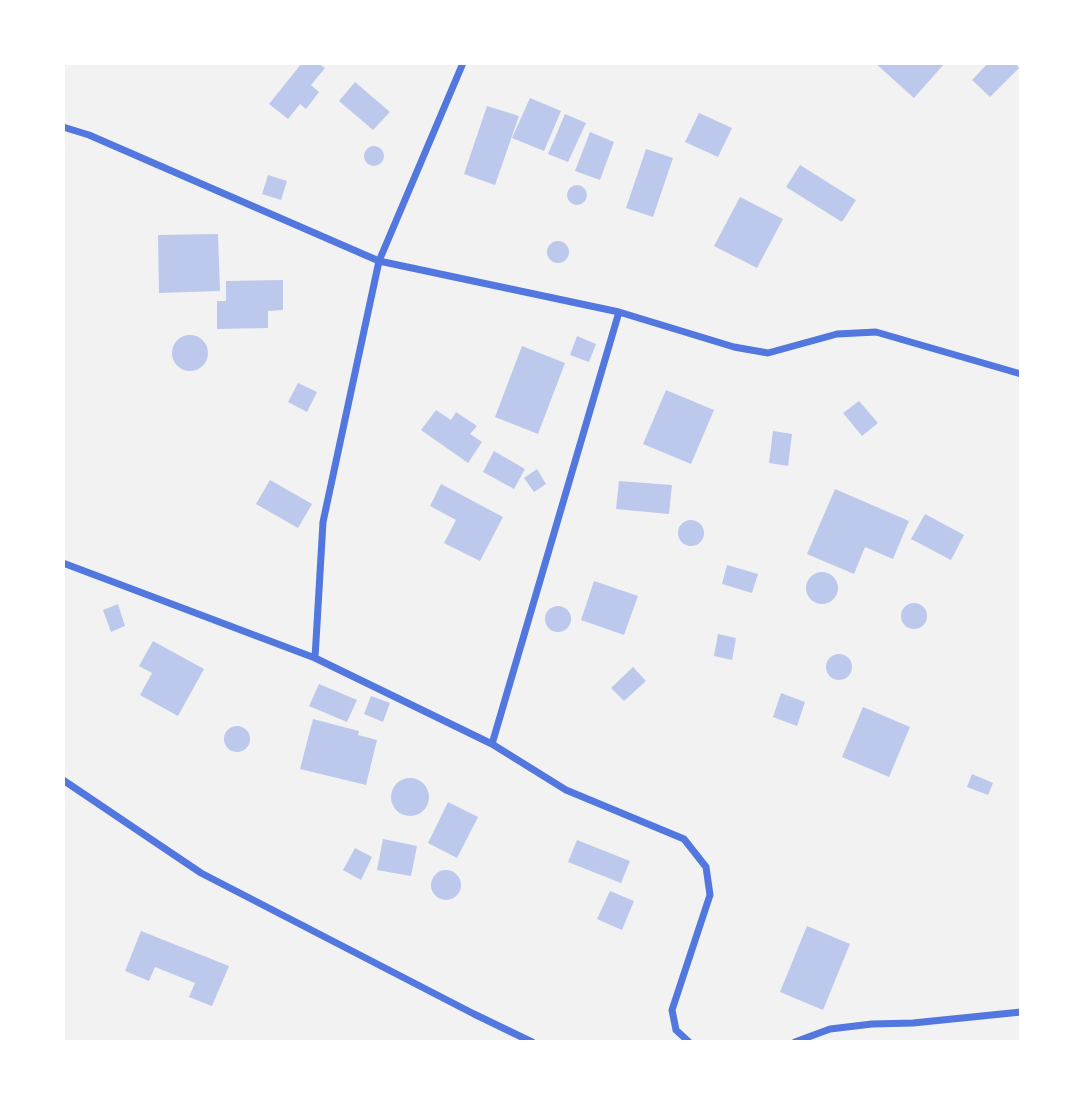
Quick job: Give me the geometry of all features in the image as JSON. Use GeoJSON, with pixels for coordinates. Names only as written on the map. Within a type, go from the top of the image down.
{"type":"FeatureCollection","features":[{"type":"Feature","properties":{"kind":"street"},"geometry":{"type":"LineString","coordinates":[[315,658],[323,522],[379,261],[463,63]]}},
{"type":"Feature","properties":{"kind":"street"},"geometry":{"type":"LineString","coordinates":[[63,127],[89,135],[379,261],[619,312],[734,347],[768,353],[836,334],[876,332],[1021,374]]}},
{"type":"Feature","properties":{"kind":"street"},"geometry":{"type":"LineString","coordinates":[[492,744],[619,312]]}},
{"type":"Feature","properties":{"kind":"street"},"geometry":{"type":"LineString","coordinates":[[63,563],[315,658],[492,744],[566,790],[684,839],[706,867],[710,895],[672,1010],[676,1030],[689,1042]]}},
{"type":"Feature","properties":{"kind":"street"},"geometry":{"type":"LineString","coordinates":[[63,780],[201,873],[532,1042]]}},
{"type":"Feature","properties":{"kind":"street"},"geometry":{"type":"LineString","coordinates":[[794,1042],[830,1029],[1021,1012]]}},
{"type":"Feature","properties":{"kind":"building"},"geometry":{"type":"Polygon","coordinates":[[[302,63],[318,63],[325,68],[311,85],[319,92],[306,109],[300,104],[288,119],[269,104],[302,63]]]}},
{"type":"Feature","properties":{"kind":"building"},"geometry":{"type":"Polygon","coordinates":[[[875,63],[945,63],[914,98],[875,63]]]}},
{"type":"Feature","properties":{"kind":"building"},"geometry":{"type":"Polygon","coordinates":[[[988,63],[1015,63],[1019,68],[990,97],[972,80],[988,63]]]}},
{"type":"Feature","properties":{"kind":"building"},"geometry":{"type":"Polygon","coordinates":[[[355,82],[390,112],[373,130],[339,101],[355,82]]]}},
{"type":"Feature","properties":{"kind":"building"},"geometry":{"type":"Polygon","coordinates":[[[530,98],[561,111],[544,151],[512,138],[530,98]]]}},
{"type":"Feature","properties":{"kind":"building"},"geometry":{"type":"Polygon","coordinates":[[[487,106],[519,116],[495,185],[464,174],[487,106]]]}},
{"type":"Feature","properties":{"kind":"building"},"geometry":{"type":"Polygon","coordinates":[[[699,113],[732,128],[718,157],[685,142],[699,113]]]}},
{"type":"Feature","properties":{"kind":"building"},"geometry":{"type":"Polygon","coordinates":[[[565,114],[586,123],[568,162],[548,154],[565,114]]]}},
{"type":"Feature","properties":{"kind":"building"},"geometry":{"type":"Polygon","coordinates":[[[590,132],[614,142],[600,180],[575,171],[590,132]]]}},
{"type":"Feature","properties":{"kind":"building"},"geometry":{"type":"Polygon","coordinates":[[[374,146],[381,149],[384,156],[381,163],[374,166],[367,163],[364,156],[367,149],[374,146]]]}},
{"type":"Feature","properties":{"kind":"building"},"geometry":{"type":"Polygon","coordinates":[[[646,149],[673,158],[653,217],[626,208],[646,149]]]}},
{"type":"Feature","properties":{"kind":"building"},"geometry":{"type":"Polygon","coordinates":[[[800,165],[856,200],[842,222],[786,187],[800,165]]]}},
{"type":"Feature","properties":{"kind":"building"},"geometry":{"type":"Polygon","coordinates":[[[268,175],[287,181],[281,200],[262,194],[268,175]]]}},
{"type":"Feature","properties":{"kind":"building"},"geometry":{"type":"Polygon","coordinates":[[[577,185],[584,188],[587,195],[584,202],[577,205],[570,202],[567,195],[570,188],[577,185]]]}},
{"type":"Feature","properties":{"kind":"building"},"geometry":{"type":"Polygon","coordinates":[[[740,197],[783,219],[757,268],[714,246],[740,197]]]}},
{"type":"Feature","properties":{"kind":"building"},"geometry":{"type":"Polygon","coordinates":[[[218,234],[220,291],[159,293],[158,235],[218,234]]]}},
{"type":"Feature","properties":{"kind":"building"},"geometry":{"type":"Polygon","coordinates":[[[558,241],[568,248],[569,252],[562,262],[558,263],[548,256],[547,252],[554,242],[558,241]]]}},
{"type":"Feature","properties":{"kind":"building"},"geometry":{"type":"Polygon","coordinates":[[[283,280],[283,310],[268,311],[268,328],[217,329],[217,301],[226,301],[226,281],[283,280]]]}},
{"type":"Feature","properties":{"kind":"building"},"geometry":{"type":"Polygon","coordinates":[[[190,335],[203,340],[208,353],[203,366],[190,371],[177,366],[172,353],[177,340],[190,335]]]}},
{"type":"Feature","properties":{"kind":"building"},"geometry":{"type":"Polygon","coordinates":[[[577,336],[596,344],[589,362],[570,355],[577,336]]]}},
{"type":"Feature","properties":{"kind":"building"},"geometry":{"type":"Polygon","coordinates":[[[522,346],[565,363],[538,434],[495,417],[522,346]]]}},
{"type":"Feature","properties":{"kind":"building"},"geometry":{"type":"Polygon","coordinates":[[[298,383],[317,392],[307,412],[288,402],[298,383]]]}},
{"type":"Feature","properties":{"kind":"building"},"geometry":{"type":"Polygon","coordinates":[[[666,390],[714,410],[691,464],[643,444],[666,390]]]}},
{"type":"Feature","properties":{"kind":"building"},"geometry":{"type":"Polygon","coordinates":[[[859,401],[878,423],[862,436],[843,413],[859,401]]]}},
{"type":"Feature","properties":{"kind":"building"},"geometry":{"type":"Polygon","coordinates":[[[436,410],[451,420],[456,412],[477,426],[470,434],[482,442],[468,463],[421,430],[436,410]]]}},
{"type":"Feature","properties":{"kind":"building"},"geometry":{"type":"Polygon","coordinates":[[[773,431],[792,434],[788,466],[769,463],[773,431]]]}},
{"type":"Feature","properties":{"kind":"building"},"geometry":{"type":"Polygon","coordinates":[[[494,451],[525,469],[514,489],[483,472],[494,451]]]}},
{"type":"Feature","properties":{"kind":"building"},"geometry":{"type":"Polygon","coordinates":[[[537,469],[546,484],[534,492],[524,478],[537,469]]]}},
{"type":"Feature","properties":{"kind":"building"},"geometry":{"type":"Polygon","coordinates":[[[270,480],[312,504],[298,528],[256,504],[270,480]]]}},
{"type":"Feature","properties":{"kind":"building"},"geometry":{"type":"Polygon","coordinates":[[[619,481],[672,485],[669,514],[616,509],[619,481]]]}},
{"type":"Feature","properties":{"kind":"building"},"geometry":{"type":"Polygon","coordinates":[[[441,484],[503,517],[480,561],[444,543],[456,520],[430,506],[441,484]]]}},
{"type":"Feature","properties":{"kind":"building"},"geometry":{"type":"Polygon","coordinates":[[[835,489],[909,521],[893,559],[865,547],[854,574],[807,554],[835,489]]]}},
{"type":"Feature","properties":{"kind":"building"},"geometry":{"type":"Polygon","coordinates":[[[925,514],[964,535],[951,560],[911,539],[925,514]]]}},
{"type":"Feature","properties":{"kind":"building"},"geometry":{"type":"Polygon","coordinates":[[[691,520],[700,524],[704,533],[700,542],[691,546],[682,542],[678,533],[682,524],[691,520]]]}},
{"type":"Feature","properties":{"kind":"building"},"geometry":{"type":"Polygon","coordinates":[[[727,565],[758,574],[752,593],[722,584],[727,565]]]}},
{"type":"Feature","properties":{"kind":"building"},"geometry":{"type":"Polygon","coordinates":[[[822,572],[833,577],[838,588],[833,599],[822,604],[811,599],[806,588],[811,577],[822,572]]]}},
{"type":"Feature","properties":{"kind":"building"},"geometry":{"type":"Polygon","coordinates":[[[594,581],[638,596],[624,635],[581,620],[594,581]]]}},
{"type":"Feature","properties":{"kind":"building"},"geometry":{"type":"Polygon","coordinates":[[[914,603],[923,607],[927,616],[923,625],[914,629],[905,625],[901,616],[905,607],[914,603]]]}},
{"type":"Feature","properties":{"kind":"building"},"geometry":{"type":"Polygon","coordinates":[[[118,604],[125,626],[111,632],[103,610],[118,604]]]}},
{"type":"Feature","properties":{"kind":"building"},"geometry":{"type":"Polygon","coordinates":[[[558,606],[567,610],[571,619],[567,628],[558,632],[549,628],[545,619],[549,610],[558,606]]]}},
{"type":"Feature","properties":{"kind":"building"},"geometry":{"type":"Polygon","coordinates":[[[718,634],[736,638],[732,660],[714,656],[718,634]]]}},
{"type":"Feature","properties":{"kind":"building"},"geometry":{"type":"Polygon","coordinates":[[[153,641],[204,669],[178,716],[140,695],[152,673],[139,666],[153,641]]]}},
{"type":"Feature","properties":{"kind":"building"},"geometry":{"type":"Polygon","coordinates":[[[839,654],[848,658],[852,667],[848,676],[839,680],[830,676],[826,667],[830,658],[839,654]]]}},
{"type":"Feature","properties":{"kind":"building"},"geometry":{"type":"Polygon","coordinates":[[[633,667],[646,681],[624,701],[611,688],[633,667]]]}},
{"type":"Feature","properties":{"kind":"building"},"geometry":{"type":"Polygon","coordinates":[[[319,684],[357,700],[347,722],[309,706],[319,684]]]}},
{"type":"Feature","properties":{"kind":"building"},"geometry":{"type":"Polygon","coordinates":[[[781,693],[805,702],[797,726],[773,717],[781,693]]]}},
{"type":"Feature","properties":{"kind":"building"},"geometry":{"type":"Polygon","coordinates":[[[371,696],[390,703],[383,722],[364,714],[371,696]]]}},
{"type":"Feature","properties":{"kind":"building"},"geometry":{"type":"Polygon","coordinates":[[[863,707],[910,727],[889,777],[842,757],[863,707]]]}},
{"type":"Feature","properties":{"kind":"building"},"geometry":{"type":"Polygon","coordinates":[[[313,719],[359,731],[358,735],[377,740],[366,785],[300,769],[313,719]]]}},
{"type":"Feature","properties":{"kind":"building"},"geometry":{"type":"Polygon","coordinates":[[[237,726],[246,730],[250,739],[246,748],[237,752],[228,748],[224,739],[228,730],[237,726]]]}},
{"type":"Feature","properties":{"kind":"building"},"geometry":{"type":"Polygon","coordinates":[[[972,774],[993,783],[988,795],[967,787],[972,774]]]}},
{"type":"Feature","properties":{"kind":"building"},"geometry":{"type":"Polygon","coordinates":[[[410,778],[423,784],[429,797],[423,810],[410,816],[397,810],[391,797],[397,784],[410,778]]]}},
{"type":"Feature","properties":{"kind":"building"},"geometry":{"type":"Polygon","coordinates":[[[448,802],[478,817],[457,858],[428,843],[448,802]]]}},
{"type":"Feature","properties":{"kind":"building"},"geometry":{"type":"Polygon","coordinates":[[[383,839],[417,846],[411,876],[377,870],[383,839]]]}},
{"type":"Feature","properties":{"kind":"building"},"geometry":{"type":"Polygon","coordinates":[[[577,840],[630,861],[621,883],[568,862],[577,840]]]}},
{"type":"Feature","properties":{"kind":"building"},"geometry":{"type":"Polygon","coordinates":[[[355,848],[372,857],[361,880],[343,870],[355,848]]]}},
{"type":"Feature","properties":{"kind":"building"},"geometry":{"type":"Polygon","coordinates":[[[446,870],[457,874],[461,885],[457,896],[446,900],[435,896],[431,885],[435,874],[446,870]]]}},
{"type":"Feature","properties":{"kind":"building"},"geometry":{"type":"Polygon","coordinates":[[[610,891],[634,901],[622,930],[597,919],[610,891]]]}},
{"type":"Feature","properties":{"kind":"building"},"geometry":{"type":"Polygon","coordinates":[[[807,926],[850,944],[823,1010],[780,992],[807,926]]]}},
{"type":"Feature","properties":{"kind":"building"},"geometry":{"type":"Polygon","coordinates":[[[141,931],[229,966],[212,1006],[189,997],[195,983],[155,967],[149,981],[125,971],[141,931]]]}}]}
